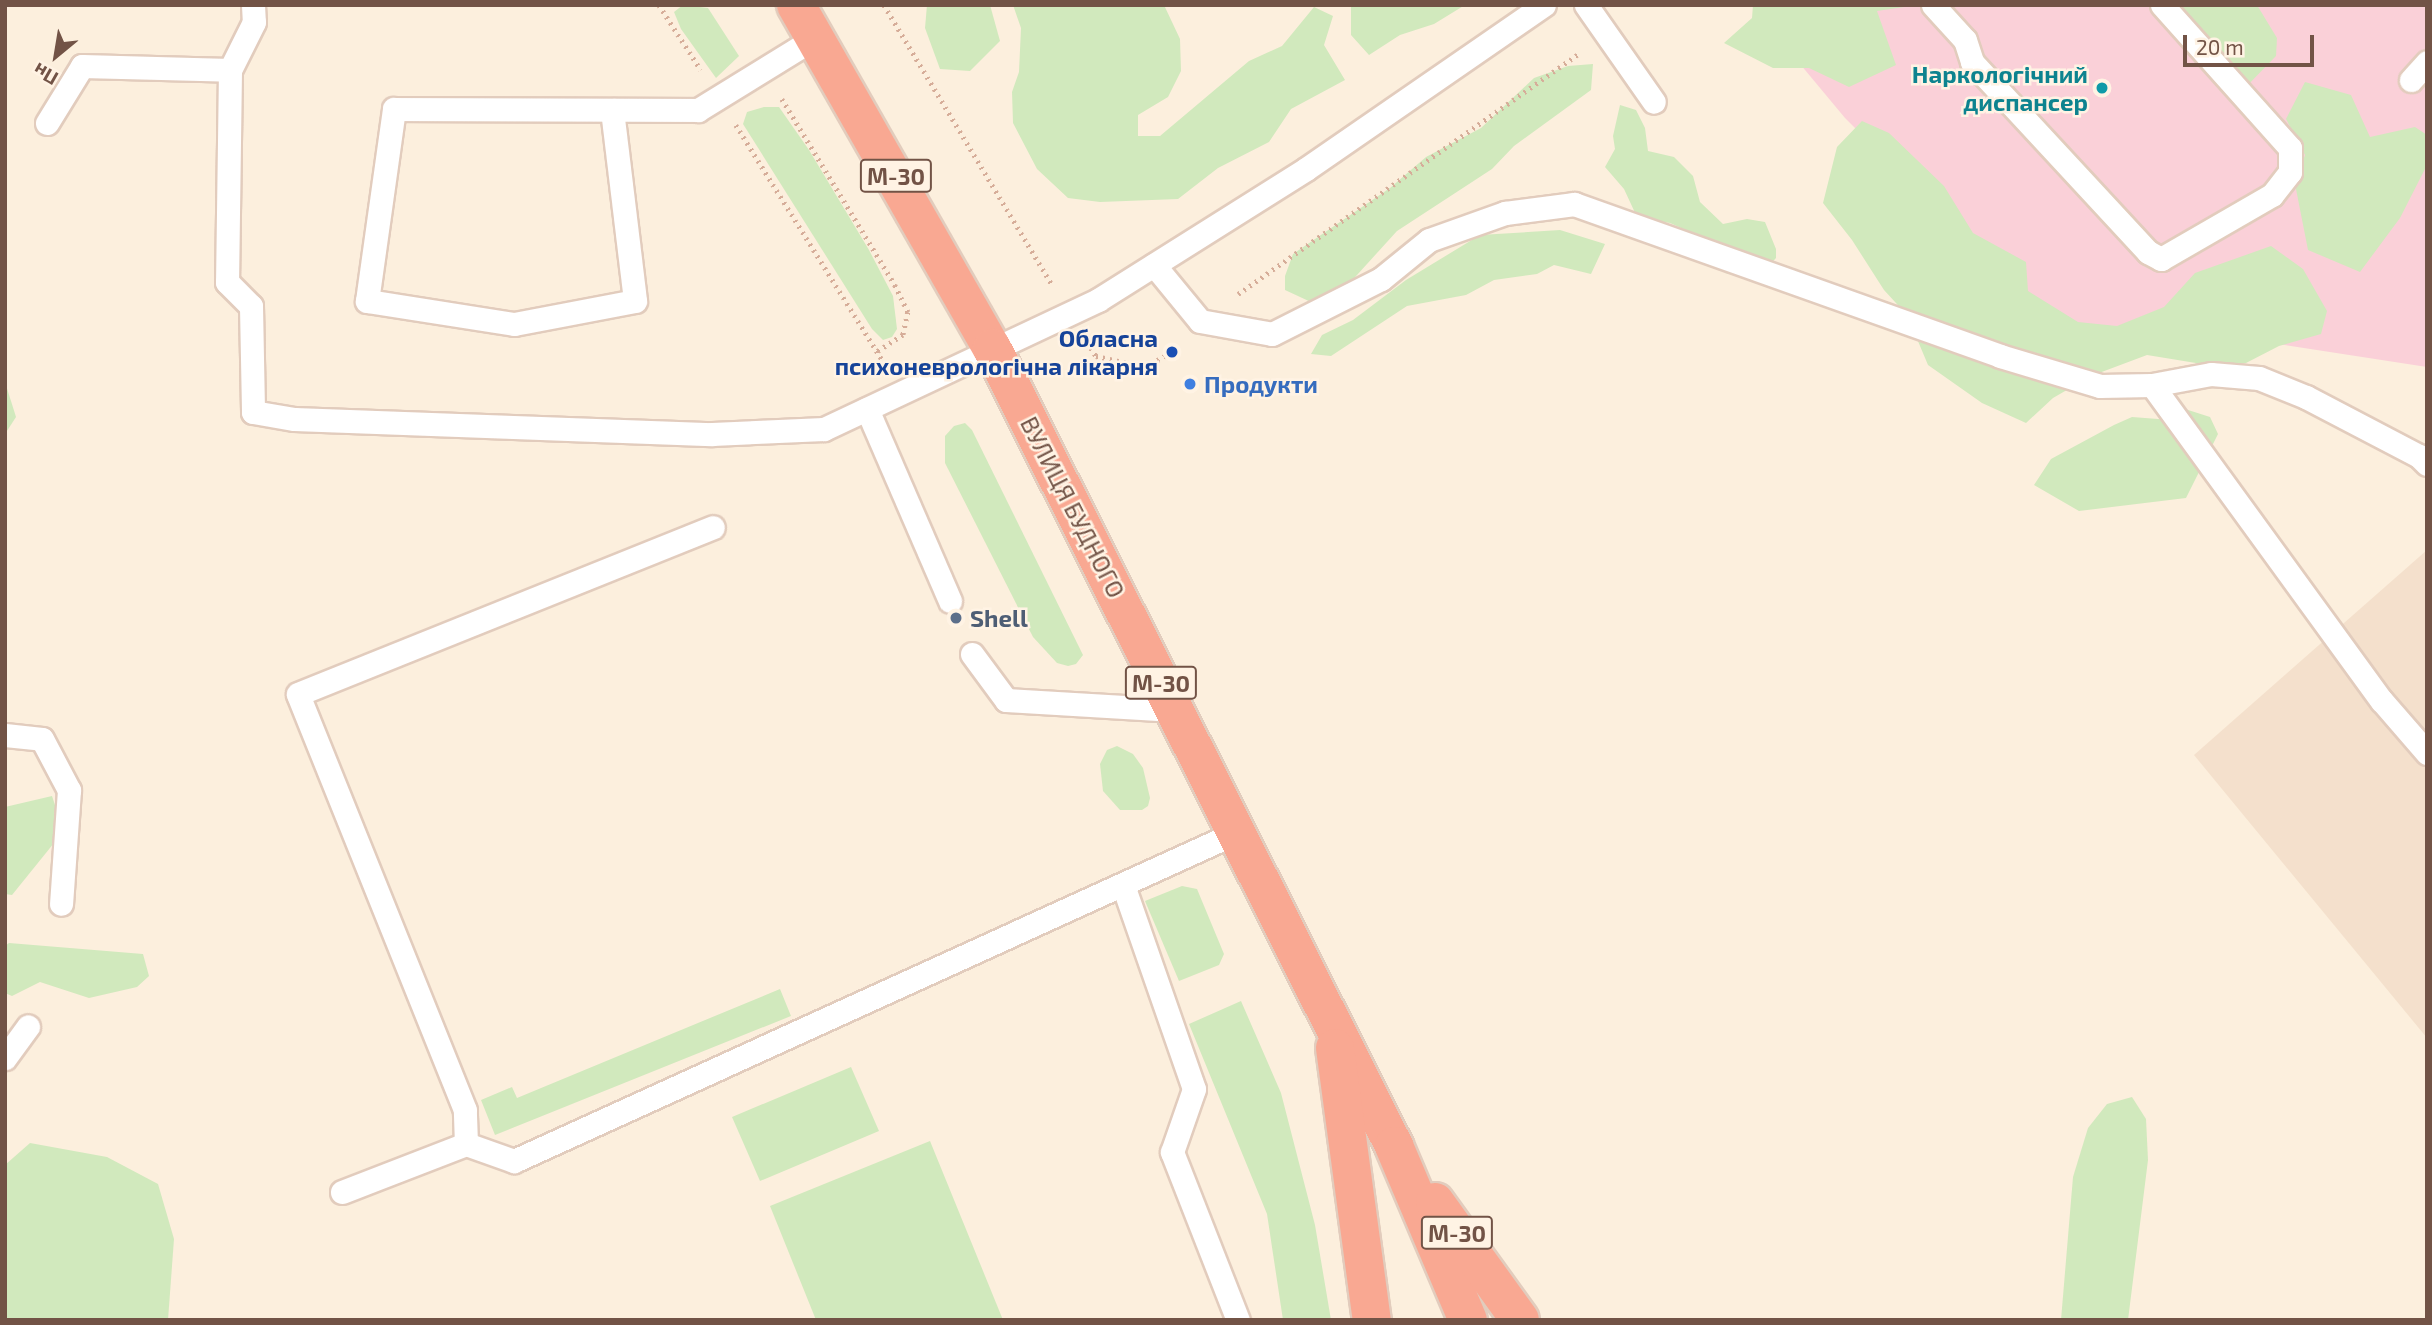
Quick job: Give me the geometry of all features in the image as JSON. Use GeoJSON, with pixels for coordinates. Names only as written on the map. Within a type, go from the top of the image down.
{"type":"FeatureCollection","features":[{"type":"Feature","properties":{"kind":"highway","name":"ВУЛИЦЯ БУДНОГО"},"geometry":{"type":"LineString","coordinates":[[796,5],[992,348],[1331,1019]]}},
{"type":"Feature","properties":{"kind":"highway","name":"М-30"},"geometry":{"type":"LineString","coordinates":[[1331,1019],[1394,1146],[1468,1320]]}},
{"type":"Feature","properties":{"kind":"highway"},"geometry":{"type":"LineString","coordinates":[[1331,1019],[1372,1320]]}},
{"type":"Feature","properties":{"kind":"highway","name":"М-30"},"geometry":{"type":"LineString","coordinates":[[1394,1146],[1520,1320]]}},
{"type":"Feature","properties":{"kind":"lane"},"geometry":{"type":"LineString","coordinates":[[253,5],[254,23],[230,70],[228,282],[251,306],[253,412],[294,419],[712,434],[824,429],[1098,300],[1306,169],[1544,5]]}},
{"type":"Feature","properties":{"kind":"lane"},"geometry":{"type":"LineString","coordinates":[[1586,5],[1654,102]]}},
{"type":"Feature","properties":{"kind":"lane"},"geometry":{"type":"LineString","coordinates":[[1933,5],[1965,40],[1972,62],[2148,253],[2161,259],[2272,195],[2290,172],[2290,148],[2162,5]]}},
{"type":"Feature","properties":{"kind":"lane"},"geometry":{"type":"LineString","coordinates":[[612,110],[635,300],[514,324],[367,301],[394,108],[698,110],[816,37]]}},
{"type":"Feature","properties":{"kind":"lane"},"geometry":{"type":"LineString","coordinates":[[2411,80],[2427,62]]}},
{"type":"Feature","properties":{"kind":"lane"},"geometry":{"type":"LineString","coordinates":[[47,123],[82,66],[230,70]]}},
{"type":"Feature","properties":{"kind":"lane"},"geometry":{"type":"LineString","coordinates":[[1154,265],[1200,321],[1272,334],[1381,279],[1429,240],[1505,213],[1574,204],[2000,356],[2100,386],[2152,385],[2210,374],[2259,378],[2329,409],[2419,456],[2427,464]]}},
{"type":"Feature","properties":{"kind":"lane"},"geometry":{"type":"LineString","coordinates":[[2152,385],[2382,701],[2427,753]]}},
{"type":"Feature","properties":{"kind":"lane"},"geometry":{"type":"LineString","coordinates":[[867,408],[950,601]]}},
{"type":"Feature","properties":{"kind":"lane"},"geometry":{"type":"LineString","coordinates":[[467,1144],[466,1110],[298,694],[713,527]]}},
{"type":"Feature","properties":{"kind":"lane"},"geometry":{"type":"LineString","coordinates":[[972,654],[1006,700],[1175,710]]}},
{"type":"Feature","properties":{"kind":"lane"},"geometry":{"type":"LineString","coordinates":[[5,735],[42,739],[69,790],[61,904]]}},
{"type":"Feature","properties":{"kind":"lane"},"geometry":{"type":"LineString","coordinates":[[342,1192],[467,1144],[514,1161],[1235,833]]}},
{"type":"Feature","properties":{"kind":"lane"},"geometry":{"type":"LineString","coordinates":[[1123,885],[1194,1089],[1172,1152],[1238,1320]]}},
{"type":"Feature","properties":{"kind":"lane"},"geometry":{"type":"LineString","coordinates":[[5,1058],[28,1026]]}},
{"type":"Feature","properties":{"kind":"path"},"geometry":{"type":"LineString","coordinates":[[659,5],[902,392]]}},
{"type":"Feature","properties":{"kind":"path"},"geometry":{"type":"LineString","coordinates":[[884,5],[1096,356],[1145,367]]}},
{"type":"Feature","properties":{"kind":"path"},"geometry":{"type":"LineString","coordinates":[[1200,321],[1606,34]]}},
{"type":"Feature","properties":{"kind":"path"},"geometry":{"type":"LineString","coordinates":[[765,71],[895,285],[908,312],[902,335],[877,352]]}},
{"type":"Feature","properties":{"kind":"shaded area"},"geometry":{"type":"Polygon","coordinates":[[[1751,5],[2427,5],[2427,367],[2214,334],[2091,364],[1845,118],[1751,5]]]}},
{"type":"Feature","properties":{"kind":"shaded area"},"geometry":{"type":"Polygon","coordinates":[[[2427,550],[2427,1038],[2194,755],[2427,550]]]}},
{"type":"Feature","properties":{"kind":"green space"},"geometry":{"type":"Polygon","coordinates":[[[683,5],[708,8],[739,56],[716,78],[681,29],[674,12],[683,5]]]}},
{"type":"Feature","properties":{"kind":"green space"},"geometry":{"type":"Polygon","coordinates":[[[927,5],[990,5],[1000,41],[970,71],[940,69],[925,28],[927,5]]]}},
{"type":"Feature","properties":{"kind":"green space"},"geometry":{"type":"Polygon","coordinates":[[[1013,5],[1164,5],[1180,39],[1181,71],[1168,97],[1138,115],[1138,136],[1160,136],[1249,61],[1282,46],[1314,7],[1333,16],[1324,45],[1345,80],[1291,109],[1269,142],[1218,168],[1178,199],[1100,202],[1068,198],[1037,169],[1013,123],[1012,92],[1019,72],[1021,28],[1013,5]]]}},
{"type":"Feature","properties":{"kind":"green space"},"geometry":{"type":"Polygon","coordinates":[[[1351,5],[1465,5],[1434,24],[1400,35],[1369,55],[1351,35],[1351,5]]]}},
{"type":"Feature","properties":{"kind":"green space"},"geometry":{"type":"Polygon","coordinates":[[[1753,5],[1911,6],[1877,11],[1896,65],[1849,87],[1809,68],[1773,68],[1724,43],[1752,18],[1753,5]]]}},
{"type":"Feature","properties":{"kind":"green space"},"geometry":{"type":"Polygon","coordinates":[[[2168,5],[2257,5],[2277,38],[2276,56],[2242,91],[2169,32],[2168,5]]]}},
{"type":"Feature","properties":{"kind":"green space"},"geometry":{"type":"Polygon","coordinates":[[[1593,64],[1591,90],[1514,146],[1492,169],[1397,231],[1347,286],[1313,303],[1285,290],[1285,276],[1293,254],[1390,188],[1426,157],[1481,128],[1534,78],[1568,66],[1593,64]]]}},
{"type":"Feature","properties":{"kind":"green space"},"geometry":{"type":"Polygon","coordinates":[[[2305,82],[2351,95],[2370,137],[2415,127],[2427,135],[2427,165],[2400,218],[2360,272],[2308,250],[2295,184],[2305,155],[2286,119],[2305,82]]]}},
{"type":"Feature","properties":{"kind":"green space"},"geometry":{"type":"Polygon","coordinates":[[[1620,105],[1636,110],[1645,128],[1648,151],[1674,157],[1693,176],[1700,202],[1723,224],[1747,219],[1765,222],[1776,249],[1776,258],[1756,280],[1725,273],[1722,246],[1670,223],[1637,217],[1624,189],[1605,167],[1615,149],[1613,136],[1620,105]]]}},
{"type":"Feature","properties":{"kind":"green space"},"geometry":{"type":"Polygon","coordinates":[[[764,107],[779,107],[809,150],[869,250],[893,296],[897,329],[892,337],[883,340],[872,329],[743,124],[747,112],[764,107]]]}},
{"type":"Feature","properties":{"kind":"green space"},"geometry":{"type":"Polygon","coordinates":[[[1862,121],[1889,133],[1944,186],[1973,233],[2026,262],[2028,291],[2078,322],[2117,326],[2164,307],[2195,273],[2271,246],[2303,269],[2327,311],[2321,334],[2279,346],[2246,363],[2202,364],[2147,355],[2091,376],[2053,398],[2026,423],[1982,403],[1928,365],[1907,315],[1884,290],[1852,240],[1823,203],[1837,147],[1862,121]]]}},
{"type":"Feature","properties":{"kind":"green space"},"geometry":{"type":"Polygon","coordinates":[[[1560,230],[1605,244],[1591,274],[1554,265],[1537,274],[1494,280],[1466,295],[1407,306],[1331,356],[1311,354],[1322,335],[1353,320],[1406,280],[1480,235],[1560,230]]]}},
{"type":"Feature","properties":{"kind":"green space"},"geometry":{"type":"Polygon","coordinates":[[[5,382],[16,417],[5,434],[5,382]]]}},
{"type":"Feature","properties":{"kind":"green space"},"geometry":{"type":"Polygon","coordinates":[[[2185,409],[2210,417],[2218,434],[2186,498],[2079,511],[2034,485],[2051,459],[2114,425],[2132,417],[2171,420],[2185,409]]]}},
{"type":"Feature","properties":{"kind":"green space"},"geometry":{"type":"Polygon","coordinates":[[[965,423],[972,430],[1083,655],[1076,664],[1068,666],[1057,663],[1033,637],[945,463],[945,436],[954,426],[965,423]]]}},
{"type":"Feature","properties":{"kind":"green space"},"geometry":{"type":"Polygon","coordinates":[[[1117,746],[1133,754],[1143,768],[1150,798],[1148,806],[1142,810],[1120,810],[1103,791],[1100,764],[1107,750],[1117,746]]]}},
{"type":"Feature","properties":{"kind":"green space"},"geometry":{"type":"Polygon","coordinates":[[[52,796],[57,811],[54,843],[12,895],[5,894],[5,807],[52,796]]]}},
{"type":"Feature","properties":{"kind":"green space"},"geometry":{"type":"Polygon","coordinates":[[[1182,886],[1197,889],[1224,954],[1219,965],[1179,981],[1145,901],[1182,886]]]}},
{"type":"Feature","properties":{"kind":"green space"},"geometry":{"type":"Polygon","coordinates":[[[9,943],[143,954],[149,976],[137,987],[89,998],[40,982],[12,996],[5,993],[5,946],[9,943]]]}},
{"type":"Feature","properties":{"kind":"green space"},"geometry":{"type":"Polygon","coordinates":[[[780,989],[791,1016],[495,1135],[481,1100],[512,1087],[517,1098],[780,989]]]}},
{"type":"Feature","properties":{"kind":"green space"},"geometry":{"type":"Polygon","coordinates":[[[1241,1001],[1281,1093],[1315,1225],[1331,1320],[1283,1320],[1267,1214],[1189,1024],[1241,1001]]]}},
{"type":"Feature","properties":{"kind":"green space"},"geometry":{"type":"Polygon","coordinates":[[[851,1067],[879,1131],[760,1181],[732,1117],[851,1067]]]}},
{"type":"Feature","properties":{"kind":"green space"},"geometry":{"type":"Polygon","coordinates":[[[2132,1097],[2146,1119],[2148,1160],[2128,1320],[2061,1320],[2073,1177],[2088,1128],[2107,1104],[2132,1097]]]}},
{"type":"Feature","properties":{"kind":"green space"},"geometry":{"type":"Polygon","coordinates":[[[930,1141],[1003,1320],[816,1320],[770,1206],[930,1141]]]}},
{"type":"Feature","properties":{"kind":"green space"},"geometry":{"type":"Polygon","coordinates":[[[30,1143],[107,1157],[158,1184],[174,1239],[168,1320],[5,1320],[5,1165],[30,1143]]]}},
{"type":"Feature","properties":{"kind":"place","name":"Наркологічний диспансер"},"geometry":{"type":"Point","coordinates":[2102,88]}},
{"type":"Feature","properties":{"kind":"place","name":"Обласна психоневрологічна лікарня"},"geometry":{"type":"Point","coordinates":[1172,352]}},
{"type":"Feature","properties":{"kind":"place","name":"Продукти"},"geometry":{"type":"Point","coordinates":[1190,384]}},
{"type":"Feature","properties":{"kind":"place","name":"Shell"},"geometry":{"type":"Point","coordinates":[956,618]}}]}
